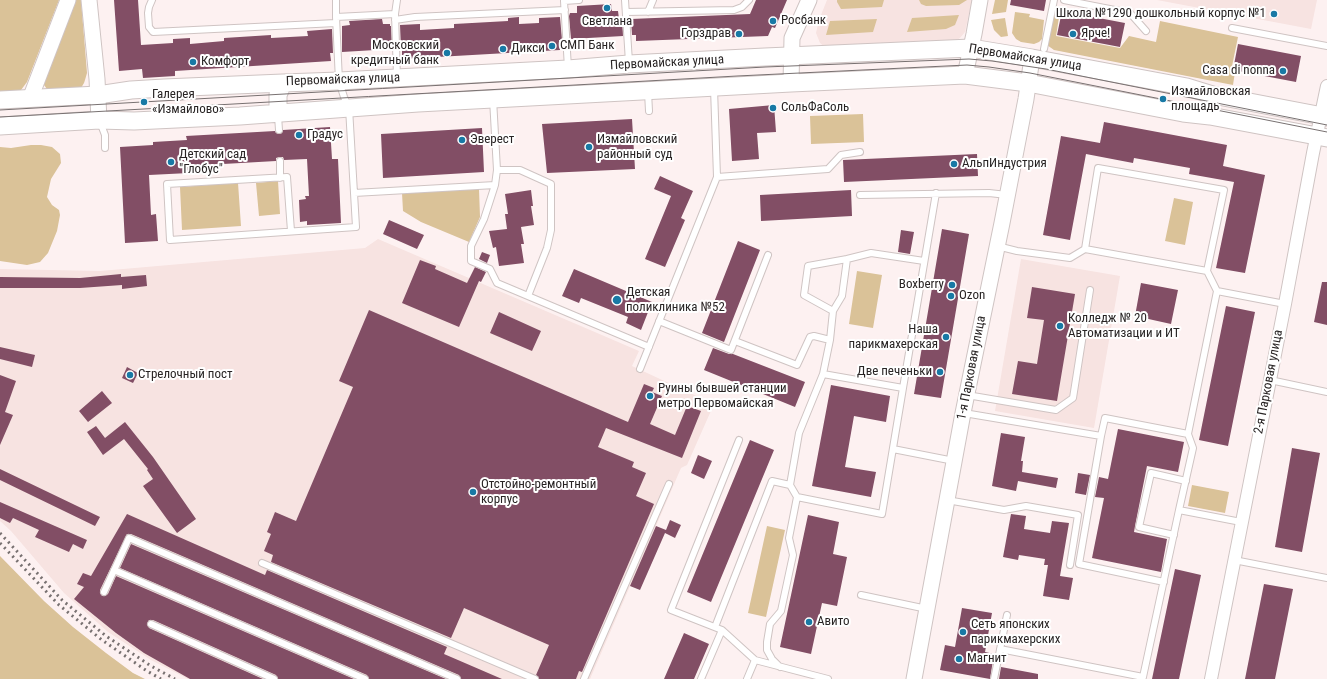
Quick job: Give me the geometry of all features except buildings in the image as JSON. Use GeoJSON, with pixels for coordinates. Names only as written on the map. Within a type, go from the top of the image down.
{"type":"FeatureCollection","features":[{"type":"Feature","properties":{"kind":"main road","name":"Первомайская улица"},"geometry":{"type":"LineString","coordinates":[[0,100],[98,95],[131,90],[283,82],[339,81],[568,69],[629,64],[971,48],[1038,53],[1187,87],[1213,95],[1324,117]]}},
{"type":"Feature","properties":{"kind":"main road","name":"Первомайская улица"},"geometry":{"type":"LineString","coordinates":[[0,126],[99,120],[134,122],[278,122],[349,108],[418,103],[965,75],[1028,83],[1183,113],[1210,116],[1322,137]]}},
{"type":"Feature","properties":{"kind":"main road"},"geometry":{"type":"LineString","coordinates":[[278,122],[278,95],[283,82]]}},
{"type":"Feature","properties":{"kind":"street"},"geometry":{"type":"LineString","coordinates":[[30,99],[68,0]]}},
{"type":"Feature","properties":{"kind":"street"},"geometry":{"type":"LineString","coordinates":[[89,0],[99,120]]}},
{"type":"Feature","properties":{"kind":"street"},"geometry":{"type":"LineString","coordinates":[[791,83],[792,38],[809,0]]}},
{"type":"Feature","properties":{"kind":"street"},"geometry":{"type":"LineString","coordinates":[[965,75],[980,0]]}},
{"type":"Feature","properties":{"kind":"street","name":"1-я Парковая улица"},"geometry":{"type":"LineString","coordinates":[[914,679],[963,413],[1028,83],[1038,53]]}},
{"type":"Feature","properties":{"kind":"street","name":"2-я Парковая улица"},"geometry":{"type":"LineString","coordinates":[[1211,679],[1285,304],[1322,137],[1327,86]]}},
{"type":"Feature","properties":{"kind":"lane"},"geometry":{"type":"LineString","coordinates":[[152,0],[148,13],[149,27],[153,32],[336,20],[565,10]]}},
{"type":"Feature","properties":{"kind":"lane"},"geometry":{"type":"LineString","coordinates":[[291,231],[287,177],[167,184],[170,240],[356,227],[349,108],[339,81],[336,0]]}},
{"type":"Feature","properties":{"kind":"lane"},"geometry":{"type":"LineString","coordinates":[[397,0],[395,17],[397,78]]}},
{"type":"Feature","properties":{"kind":"lane"},"geometry":{"type":"LineString","coordinates":[[568,69],[564,0],[579,0]]}},
{"type":"Feature","properties":{"kind":"lane"},"geometry":{"type":"LineString","coordinates":[[625,0],[629,64]]}},
{"type":"Feature","properties":{"kind":"lane"},"geometry":{"type":"LineString","coordinates":[[648,12],[653,0]]}},
{"type":"Feature","properties":{"kind":"lane"},"geometry":{"type":"LineString","coordinates":[[626,12],[734,10],[749,0]]}},
{"type":"Feature","properties":{"kind":"lane"},"geometry":{"type":"LineString","coordinates":[[1038,53],[1054,0]]}},
{"type":"Feature","properties":{"kind":"lane"},"geometry":{"type":"LineString","coordinates":[[1064,0],[1130,13],[1146,31]]}},
{"type":"Feature","properties":{"kind":"lane"},"geometry":{"type":"LineString","coordinates":[[1232,28],[1327,46]]}},
{"type":"Feature","properties":{"kind":"lane"},"geometry":{"type":"LineString","coordinates":[[640,370],[717,177],[714,87]]}},
{"type":"Feature","properties":{"kind":"lane"},"geometry":{"type":"LineString","coordinates":[[648,91],[649,110]]}},
{"type":"Feature","properties":{"kind":"lane"},"geometry":{"type":"LineString","coordinates":[[493,99],[497,170],[495,185],[484,219],[471,246],[471,260],[490,269],[497,282],[649,347]]}},
{"type":"Feature","properties":{"kind":"lane"},"geometry":{"type":"LineString","coordinates":[[99,120],[104,135],[105,148]]}},
{"type":"Feature","properties":{"kind":"lane"},"geometry":{"type":"LineString","coordinates":[[717,177],[828,169],[841,154],[860,152]]}},
{"type":"Feature","properties":{"kind":"lane"},"geometry":{"type":"LineString","coordinates":[[280,161],[280,178]]}},
{"type":"Feature","properties":{"kind":"lane"},"geometry":{"type":"LineString","coordinates":[[1000,648],[1143,677],[1193,448],[1188,434],[1217,291],[1208,271],[1224,190],[1098,168],[1085,249]]}},
{"type":"Feature","properties":{"kind":"lane"},"geometry":{"type":"LineString","coordinates":[[497,170],[520,170],[551,184],[557,191]]}},
{"type":"Feature","properties":{"kind":"lane"},"geometry":{"type":"LineString","coordinates":[[528,296],[547,248],[552,230],[551,184]]}},
{"type":"Feature","properties":{"kind":"lane"},"geometry":{"type":"LineString","coordinates":[[354,193],[495,185]]}},
{"type":"Feature","properties":{"kind":"lane"},"geometry":{"type":"LineString","coordinates":[[797,497],[882,514],[936,193]]}},
{"type":"Feature","properties":{"kind":"lane"},"geometry":{"type":"LineString","coordinates":[[860,195],[989,193],[1007,195]]}},
{"type":"Feature","properties":{"kind":"lane"},"geometry":{"type":"LineString","coordinates":[[997,246],[1017,251],[1070,258],[1085,249],[1208,271]]}},
{"type":"Feature","properties":{"kind":"lane"},"geometry":{"type":"LineString","coordinates":[[833,311],[804,295],[808,266],[871,254],[924,261]]}},
{"type":"Feature","properties":{"kind":"lane"},"geometry":{"type":"LineString","coordinates":[[659,321],[731,350],[768,255]]}},
{"type":"Feature","properties":{"kind":"lane"},"geometry":{"type":"LineString","coordinates":[[780,666],[772,659],[767,650],[767,642],[770,624],[781,611],[793,555],[788,538],[797,497],[790,485],[799,433],[823,374],[830,340],[833,311],[842,296],[848,259]]}},
{"type":"Feature","properties":{"kind":"lane"},"geometry":{"type":"LineString","coordinates":[[967,395],[1056,410],[1073,398],[1090,290]]}},
{"type":"Feature","properties":{"kind":"lane"},"geometry":{"type":"LineString","coordinates":[[1217,291],[1285,304]]}},
{"type":"Feature","properties":{"kind":"lane"},"geometry":{"type":"LineString","coordinates":[[735,340],[798,365],[810,337],[814,336],[830,340]]}},
{"type":"Feature","properties":{"kind":"lane"},"geometry":{"type":"LineString","coordinates":[[823,374],[903,388]]}},
{"type":"Feature","properties":{"kind":"lane"},"geometry":{"type":"LineString","coordinates":[[1270,380],[1327,392]]}},
{"type":"Feature","properties":{"kind":"lane"},"geometry":{"type":"LineString","coordinates":[[963,413],[1101,436]]}},
{"type":"Feature","properties":{"kind":"lane"},"geometry":{"type":"LineString","coordinates":[[1164,582],[1079,564],[1105,418],[1188,434]]}},
{"type":"Feature","properties":{"kind":"lane"},"geometry":{"type":"LineString","coordinates":[[739,440],[671,610],[722,630],[755,660],[780,666],[804,676],[828,679]]}},
{"type":"Feature","properties":{"kind":"lane"},"geometry":{"type":"LineString","coordinates":[[893,449],[954,461]]}},
{"type":"Feature","properties":{"kind":"lane"},"geometry":{"type":"LineString","coordinates":[[1189,466],[1196,468]]}},
{"type":"Feature","properties":{"kind":"lane"},"geometry":{"type":"LineString","coordinates":[[1174,535],[1140,527],[1151,473],[1186,480]]}},
{"type":"Feature","properties":{"kind":"lane"},"geometry":{"type":"LineString","coordinates":[[715,627],[772,481],[790,485]]}},
{"type":"Feature","properties":{"kind":"lane"},"geometry":{"type":"LineString","coordinates":[[584,679],[669,484]]}},
{"type":"Feature","properties":{"kind":"lane"},"geometry":{"type":"LineString","coordinates":[[947,500],[1004,510],[1026,506],[1078,515],[1070,564]]}},
{"type":"Feature","properties":{"kind":"lane"},"geometry":{"type":"LineString","coordinates":[[1179,510],[1241,522]]}},
{"type":"Feature","properties":{"kind":"lane"},"geometry":{"type":"LineString","coordinates":[[104,592],[129,538],[457,679]]}},
{"type":"Feature","properties":{"kind":"lane"},"geometry":{"type":"LineString","coordinates":[[1172,543],[1180,545]]}},
{"type":"Feature","properties":{"kind":"lane"},"geometry":{"type":"LineString","coordinates":[[1234,560],[1327,578]]}},
{"type":"Feature","properties":{"kind":"lane"},"geometry":{"type":"LineString","coordinates":[[262,562],[535,679]]}},
{"type":"Feature","properties":{"kind":"lane"},"geometry":{"type":"LineString","coordinates":[[114,570],[365,679]]}},
{"type":"Feature","properties":{"kind":"lane"},"geometry":{"type":"LineString","coordinates":[[861,595],[927,609]]}},
{"type":"Feature","properties":{"kind":"lane"},"geometry":{"type":"LineString","coordinates":[[994,679],[1007,615]]}},
{"type":"Feature","properties":{"kind":"lane"},"geometry":{"type":"LineString","coordinates":[[151,624],[274,679]]}},
{"type":"Feature","properties":{"kind":"lane"},"geometry":{"type":"LineString","coordinates":[[701,679],[722,630]]}},
{"type":"Feature","properties":{"kind":"lane"},"geometry":{"type":"LineString","coordinates":[[747,679],[755,660]]}},
{"type":"Feature","properties":{"kind":"shaded area"},"geometry":{"type":"Polygon","coordinates":[[[0,0],[59,0],[27,82],[21,90],[12,94],[0,94],[0,0]]]}},
{"type":"Feature","properties":{"kind":"shaded area"},"geometry":{"type":"Polygon","coordinates":[[[75,0],[81,0],[87,73],[81,88],[52,91],[47,89],[44,85],[44,81],[75,0]]]}},
{"type":"Feature","properties":{"kind":"shaded area"},"geometry":{"type":"Polygon","coordinates":[[[827,0],[972,0],[965,32],[955,41],[826,48],[820,43],[816,33],[819,20],[827,0]]]}},
{"type":"Feature","properties":{"kind":"shaded area"},"geometry":{"type":"Polygon","coordinates":[[[837,0],[884,0],[882,7],[841,9],[837,0]]]}},
{"type":"Feature","properties":{"kind":"shaded area"},"geometry":{"type":"Polygon","coordinates":[[[919,0],[967,0],[959,5],[926,6],[921,4],[919,0]]]}},
{"type":"Feature","properties":{"kind":"shaded area"},"geometry":{"type":"Polygon","coordinates":[[[995,0],[1008,0],[1006,12],[992,14],[995,0]]]}},
{"type":"Feature","properties":{"kind":"shaded area","name":"Школа №1290 дошкольный корпус №1"},"geometry":{"type":"Polygon","coordinates":[[[1157,0],[1317,0],[1311,29],[1157,0]]]}},
{"type":"Feature","properties":{"kind":"shaded area"},"geometry":{"type":"Polygon","coordinates":[[[1054,10],[1060,11],[1056,36],[1120,48],[1129,36],[1156,42],[1160,21],[1238,37],[1231,71],[1235,72],[1233,85],[1054,50],[1047,45],[1054,10]]]}},
{"type":"Feature","properties":{"kind":"shaded area"},"geometry":{"type":"Polygon","coordinates":[[[1015,12],[1030,14],[1029,17],[1044,20],[1042,39],[1039,42],[1034,44],[1021,42],[1016,39],[1012,33],[1015,12]]]}},
{"type":"Feature","properties":{"kind":"shaded area"},"geometry":{"type":"Polygon","coordinates":[[[959,15],[955,25],[946,29],[907,32],[912,18],[959,15]]]}},
{"type":"Feature","properties":{"kind":"shaded area"},"geometry":{"type":"Polygon","coordinates":[[[1005,18],[1008,36],[1001,37],[994,30],[991,20],[1005,18]]]}},
{"type":"Feature","properties":{"kind":"shaded area"},"geometry":{"type":"Polygon","coordinates":[[[877,19],[873,32],[826,35],[830,21],[877,19]]]}},
{"type":"Feature","properties":{"kind":"shaded area"},"geometry":{"type":"Polygon","coordinates":[[[863,114],[864,142],[811,144],[810,116],[863,114]]]}},
{"type":"Feature","properties":{"kind":"shaded area"},"geometry":{"type":"Polygon","coordinates":[[[31,145],[52,147],[60,154],[61,163],[51,179],[47,197],[52,205],[59,210],[60,215],[57,231],[48,253],[40,262],[27,265],[0,261],[0,147],[11,148],[31,145]]]}},
{"type":"Feature","properties":{"kind":"shaded area"},"geometry":{"type":"Polygon","coordinates":[[[278,181],[280,214],[259,216],[256,183],[278,181]]]}},
{"type":"Feature","properties":{"kind":"shaded area"},"geometry":{"type":"Polygon","coordinates":[[[238,183],[241,226],[182,230],[180,187],[238,183]]]}},
{"type":"Feature","properties":{"kind":"shaded area"},"geometry":{"type":"Polygon","coordinates":[[[479,189],[480,217],[469,242],[421,222],[403,211],[402,193],[479,189]]]}},
{"type":"Feature","properties":{"kind":"shaded area"},"geometry":{"type":"Polygon","coordinates":[[[1174,198],[1193,202],[1185,245],[1165,241],[1174,198]]]}},
{"type":"Feature","properties":{"kind":"shaded area"},"geometry":{"type":"Polygon","coordinates":[[[378,239],[639,351],[632,366],[714,404],[687,465],[681,468],[590,679],[188,679],[151,660],[108,632],[64,593],[11,531],[0,521],[0,269],[100,271],[365,248],[378,239]]]}},
{"type":"Feature","properties":{"kind":"shaded area","name":"Колледж № 20 Автоматизации и ИТ"},"geometry":{"type":"Polygon","coordinates":[[[1021,259],[1120,276],[1094,428],[995,411],[1021,259]]]}},
{"type":"Feature","properties":{"kind":"shaded area"},"geometry":{"type":"Polygon","coordinates":[[[857,271],[882,275],[873,328],[849,324],[857,271]]]}},
{"type":"Feature","properties":{"kind":"shaded area"},"geometry":{"type":"Polygon","coordinates":[[[1192,485],[1229,492],[1225,513],[1188,506],[1192,485]]]}},
{"type":"Feature","properties":{"kind":"shaded area"},"geometry":{"type":"Polygon","coordinates":[[[767,526],[785,530],[766,617],[748,613],[767,526]]]}},
{"type":"Feature","properties":{"kind":"shaded area"},"geometry":{"type":"Polygon","coordinates":[[[0,556],[44,601],[73,627],[133,673],[145,679],[0,679],[0,556]]]}},
{"type":"Feature","properties":{"kind":"tram line"},"geometry":{"type":"LineString","coordinates":[[0,110],[765,67],[969,59],[1046,69],[1327,125]]}},
{"type":"Feature","properties":{"kind":"tram line"},"geometry":{"type":"LineString","coordinates":[[0,117],[737,76],[967,65],[1030,73],[1327,132]]}},
{"type":"Feature","properties":{"kind":"railway"},"geometry":{"type":"LineString","coordinates":[[0,533],[62,600],[106,636],[151,666],[175,679]]}},
{"type":"Feature","properties":{"kind":"railway"},"geometry":{"type":"LineString","coordinates":[[0,543],[59,605],[102,640],[161,679]]}},
{"type":"Feature","properties":{"kind":"place","name":"Светлана"},"geometry":{"type":"Point","coordinates":[607,8]}},
{"type":"Feature","properties":{"kind":"place","name":"Школа №1290 дошкольный корпус №1"},"geometry":{"type":"Point","coordinates":[1274,14]}},
{"type":"Feature","properties":{"kind":"place","name":"Росбанк"},"geometry":{"type":"Point","coordinates":[773,21]}},
{"type":"Feature","properties":{"kind":"place","name":"Горздрав"},"geometry":{"type":"Point","coordinates":[739,34]}},
{"type":"Feature","properties":{"kind":"place","name":"Ярче!"},"geometry":{"type":"Point","coordinates":[1073,34]}},
{"type":"Feature","properties":{"kind":"place","name":"СМП Банк"},"geometry":{"type":"Point","coordinates":[552,46]}},
{"type":"Feature","properties":{"kind":"place","name":"Дикси"},"geometry":{"type":"Point","coordinates":[503,49]}},
{"type":"Feature","properties":{"kind":"place","name":"Московский кредитный банк"},"geometry":{"type":"Point","coordinates":[447,53]}},
{"type":"Feature","properties":{"kind":"place","name":"Комфорт"},"geometry":{"type":"Point","coordinates":[193,62]}},
{"type":"Feature","properties":{"kind":"place","name":"Casa di nonna"},"geometry":{"type":"Point","coordinates":[1283,71]}},
{"type":"Feature","properties":{"kind":"place","name":"Измайловская площадь"},"geometry":{"type":"Point","coordinates":[1163,99]}},
{"type":"Feature","properties":{"kind":"place","name":"Галерея «Измайлово»"},"geometry":{"type":"Point","coordinates":[144,102]}},
{"type":"Feature","properties":{"kind":"place","name":"СольФаСоль"},"geometry":{"type":"Point","coordinates":[773,108]}},
{"type":"Feature","properties":{"kind":"place","name":"Градус"},"geometry":{"type":"Point","coordinates":[299,135]}},
{"type":"Feature","properties":{"kind":"place","name":"Эверест"},"geometry":{"type":"Point","coordinates":[462,140]}},
{"type":"Feature","properties":{"kind":"place","name":"Измайловский районный суд"},"geometry":{"type":"Point","coordinates":[589,147]}},
{"type":"Feature","properties":{"kind":"place","name":"Детский сад \"Глобус\""},"geometry":{"type":"Point","coordinates":[171,162]}},
{"type":"Feature","properties":{"kind":"place","name":"АльпИндустрия"},"geometry":{"type":"Point","coordinates":[954,164]}},
{"type":"Feature","properties":{"kind":"place","name":"Boxberry"},"geometry":{"type":"Point","coordinates":[952,285]}},
{"type":"Feature","properties":{"kind":"place","name":"Ozon"},"geometry":{"type":"Point","coordinates":[951,296]}},
{"type":"Feature","properties":{"kind":"place","name":"Детская поликлиника №52"},"geometry":{"type":"Point","coordinates":[617,300]}},
{"type":"Feature","properties":{"kind":"place","name":"Колледж № 20 Автоматизации и ИТ"},"geometry":{"type":"Point","coordinates":[1060,326]}},
{"type":"Feature","properties":{"kind":"place","name":"Наша парикмахерская"},"geometry":{"type":"Point","coordinates":[946,337]}},
{"type":"Feature","properties":{"kind":"place","name":"Две печеньки"},"geometry":{"type":"Point","coordinates":[940,372]}},
{"type":"Feature","properties":{"kind":"place","name":"Стрелочный пост"},"geometry":{"type":"Point","coordinates":[130,375]}},
{"type":"Feature","properties":{"kind":"place","name":"Руины бывшей станции метро Первомайская"},"geometry":{"type":"Point","coordinates":[650,396]}},
{"type":"Feature","properties":{"kind":"place","name":"Отстойно-ремонтный корпус"},"geometry":{"type":"Point","coordinates":[473,492]}},
{"type":"Feature","properties":{"kind":"place","name":"Авито"},"geometry":{"type":"Point","coordinates":[809,622]}},
{"type":"Feature","properties":{"kind":"place","name":"Сеть японских парикмахерских"},"geometry":{"type":"Point","coordinates":[963,632]}},
{"type":"Feature","properties":{"kind":"place","name":"Магнит"},"geometry":{"type":"Point","coordinates":[959,659]}}]}
